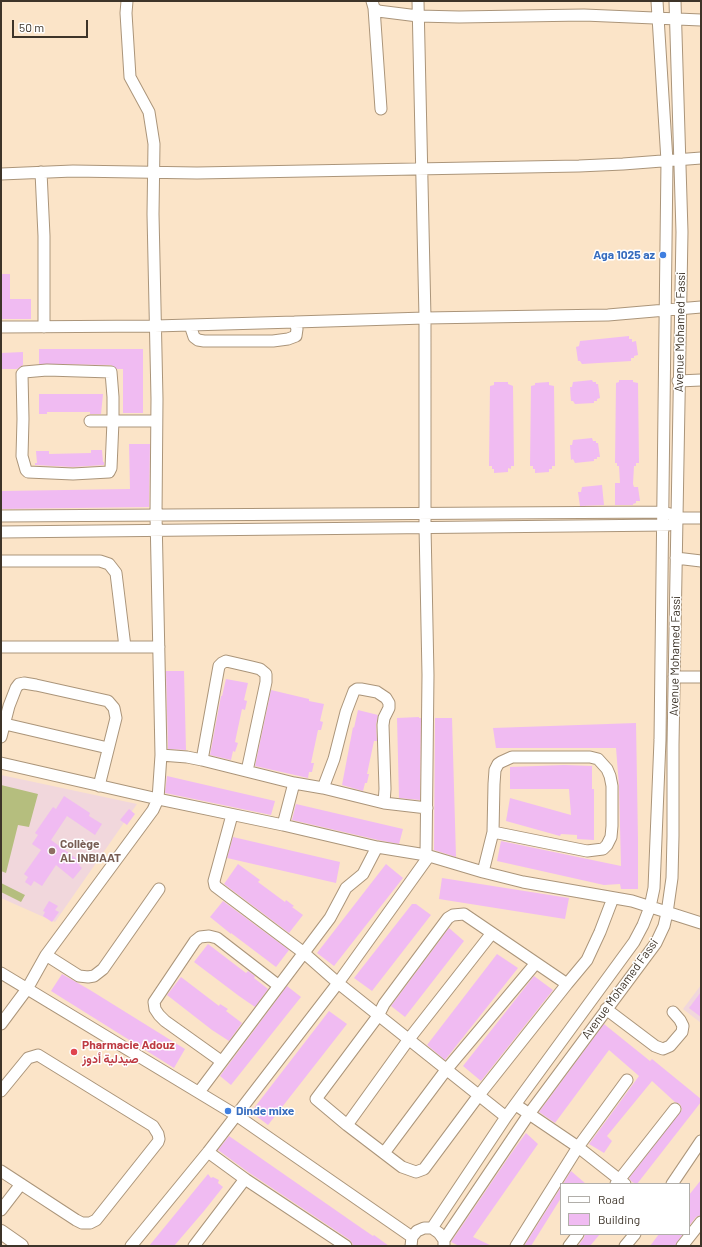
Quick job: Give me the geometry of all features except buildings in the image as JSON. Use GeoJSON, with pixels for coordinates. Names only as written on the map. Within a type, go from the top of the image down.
{"type":"FeatureCollection","features":[{"type":"Feature","properties":{"kind":"street"},"geometry":{"type":"LineString","coordinates":[[1,1024],[27,989],[46,955],[128,846],[153,810],[158,799],[162,755],[156,530],[154,144],[149,112],[130,77],[126,13],[128,1]]}},
{"type":"Feature","properties":{"kind":"street"},"geometry":{"type":"LineString","coordinates":[[131,1246],[208,1152],[338,983],[428,856],[425,318],[418,1]]}},
{"type":"Feature","properties":{"kind":"street","name":"Avenue Mohamed Fassi"},"geometry":{"type":"LineString","coordinates":[[444,1243],[439,1232],[432,1228],[506,1117],[634,942],[650,907],[654,888],[658,801],[663,526],[667,162],[657,1]]}},
{"type":"Feature","properties":{"kind":"street","name":"Avenue Mohamed Fassi"},"geometry":{"type":"LineString","coordinates":[[444,1243],[529,1114],[656,943],[661,934],[667,912],[672,878],[678,381],[682,232],[675,1]]}},
{"type":"Feature","properties":{"kind":"street"},"geometry":{"type":"LineString","coordinates":[[373,4],[378,11],[418,16],[459,17],[584,15],[701,20]]}},
{"type":"Feature","properties":{"kind":"street"},"geometry":{"type":"LineString","coordinates":[[373,4],[381,109]]}},
{"type":"Feature","properties":{"kind":"street"},"geometry":{"type":"LineString","coordinates":[[1,174],[73,171],[197,173],[579,166],[667,162],[701,158]]}},
{"type":"Feature","properties":{"kind":"street"},"geometry":{"type":"LineString","coordinates":[[41,172],[44,236],[44,327]]}},
{"type":"Feature","properties":{"kind":"street"},"geometry":{"type":"LineString","coordinates":[[1,327],[155,326],[425,318],[608,315],[701,307]]}},
{"type":"Feature","properties":{"kind":"street"},"geometry":{"type":"LineString","coordinates":[[190,325],[194,337],[198,340],[272,341],[288,339],[296,336],[298,329],[295,322]]}},
{"type":"Feature","properties":{"kind":"street"},"geometry":{"type":"LineString","coordinates":[[47,370],[109,371],[111,374],[113,397],[113,421],[111,468],[109,472],[73,474],[28,472],[24,468],[22,456],[22,374],[24,372],[47,370]]}},
{"type":"Feature","properties":{"kind":"street"},"geometry":{"type":"LineString","coordinates":[[678,381],[701,380]]}},
{"type":"Feature","properties":{"kind":"street"},"geometry":{"type":"LineString","coordinates":[[90,421],[156,421]]}},
{"type":"Feature","properties":{"kind":"street"},"geometry":{"type":"LineString","coordinates":[[1,516],[663,512],[677,518],[701,518]]}},
{"type":"Feature","properties":{"kind":"street"},"geometry":{"type":"LineString","coordinates":[[1,532],[425,526],[663,526],[672,523],[677,518]]}},
{"type":"Feature","properties":{"kind":"street"},"geometry":{"type":"LineString","coordinates":[[676,558],[701,561]]}},
{"type":"Feature","properties":{"kind":"street"},"geometry":{"type":"LineString","coordinates":[[1,561],[100,561],[109,564],[116,573],[125,647]]}},
{"type":"Feature","properties":{"kind":"street"},"geometry":{"type":"LineString","coordinates":[[1,647],[159,647]]}},
{"type":"Feature","properties":{"kind":"street"},"geometry":{"type":"LineString","coordinates":[[202,760],[219,666],[226,661],[247,665],[260,669],[266,674],[266,682],[247,771]]}},
{"type":"Feature","properties":{"kind":"street"},"geometry":{"type":"LineString","coordinates":[[674,677],[701,677]]}},
{"type":"Feature","properties":{"kind":"street"},"geometry":{"type":"LineString","coordinates":[[1,737],[16,688],[20,684],[24,683],[63,690],[108,701],[112,704],[116,713],[116,718],[99,786]]}},
{"type":"Feature","properties":{"kind":"street"},"geometry":{"type":"LineString","coordinates":[[323,788],[334,759],[346,712],[354,692],[357,689],[361,689],[377,692],[386,698],[389,703],[389,708],[384,718],[383,725],[384,803]]}},
{"type":"Feature","properties":{"kind":"street"},"geometry":{"type":"LineString","coordinates":[[5,724],[108,748]]}},
{"type":"Feature","properties":{"kind":"street"},"geometry":{"type":"LineString","coordinates":[[162,755],[202,760],[294,783],[323,788],[384,803],[427,808]]}},
{"type":"Feature","properties":{"kind":"street"},"geometry":{"type":"LineString","coordinates":[[483,872],[493,832],[494,784],[498,764],[512,757],[590,757],[598,759],[607,769],[612,786],[612,826],[611,837],[608,845],[603,849],[587,851],[493,832]]}},
{"type":"Feature","properties":{"kind":"street"},"geometry":{"type":"LineString","coordinates":[[1,763],[377,847],[428,856],[523,882],[632,901],[701,923]]}},
{"type":"Feature","properties":{"kind":"street"},"geometry":{"type":"LineString","coordinates":[[283,825],[294,783]]}},
{"type":"Feature","properties":{"kind":"street"},"geometry":{"type":"LineString","coordinates":[[232,815],[214,881],[215,886],[304,954],[378,1016],[506,1117]]}},
{"type":"Feature","properties":{"kind":"street"},"geometry":{"type":"LineString","coordinates":[[199,1092],[330,918],[346,888],[363,874],[377,847]]}},
{"type":"Feature","properties":{"kind":"street"},"geometry":{"type":"LineString","coordinates":[[46,955],[79,976],[94,976],[102,969],[159,889]]}},
{"type":"Feature","properties":{"kind":"street"},"geometry":{"type":"LineString","coordinates":[[567,984],[464,914],[453,915],[448,918],[393,992],[378,1016],[316,1100],[402,1167],[416,1172],[424,1169],[479,1095],[587,960],[613,898]]}},
{"type":"Feature","properties":{"kind":"street"},"geometry":{"type":"LineString","coordinates":[[347,1125],[409,1039],[492,933]]}},
{"type":"Feature","properties":{"kind":"street"},"geometry":{"type":"LineString","coordinates":[[221,1061],[158,1015],[155,1009],[154,1002],[195,941],[209,936],[217,938],[279,986]]}},
{"type":"Feature","properties":{"kind":"street"},"geometry":{"type":"LineString","coordinates":[[384,1153],[446,1070],[536,962]]}},
{"type":"Feature","properties":{"kind":"street"},"geometry":{"type":"LineString","coordinates":[[1,973],[236,1115],[412,1242],[417,1231],[424,1228],[432,1228]]}},
{"type":"Feature","properties":{"kind":"street"},"geometry":{"type":"LineString","coordinates":[[606,1009],[655,1046],[663,1049],[670,1046],[682,1032],[683,1026],[673,1012]]}},
{"type":"Feature","properties":{"kind":"street"},"geometry":{"type":"LineString","coordinates":[[1,1091],[28,1058],[38,1055],[153,1126],[158,1134],[158,1142],[96,1220],[90,1223],[82,1223],[76,1220],[1,1171]]}},
{"type":"Feature","properties":{"kind":"street"},"geometry":{"type":"LineString","coordinates":[[516,1246],[578,1147],[627,1080]]}},
{"type":"Feature","properties":{"kind":"street"},"geometry":{"type":"LineString","coordinates":[[516,1105],[578,1147],[620,1182],[675,1110]]}},
{"type":"Feature","properties":{"kind":"street"},"geometry":{"type":"LineString","coordinates":[[673,1183],[696,1157],[701,1141]]}},
{"type":"Feature","properties":{"kind":"street"},"geometry":{"type":"LineString","coordinates":[[208,1152],[245,1179],[346,1246]]}},
{"type":"Feature","properties":{"kind":"street"},"geometry":{"type":"LineString","coordinates":[[194,1246],[245,1179]]}},
{"type":"Feature","properties":{"kind":"street"},"geometry":{"type":"LineString","coordinates":[[1,1210],[21,1184]]}},
{"type":"Feature","properties":{"kind":"street"},"geometry":{"type":"LineString","coordinates":[[682,1246],[701,1222]]}},
{"type":"Feature","properties":{"kind":"street"},"geometry":{"type":"LineString","coordinates":[[1,1232],[21,1246]]}},
{"type":"Feature","properties":{"kind":"street"},"geometry":{"type":"LineString","coordinates":[[569,1246],[577,1235]]}},
{"type":"Feature","properties":{"kind":"street"},"geometry":{"type":"LineString","coordinates":[[625,1246],[634,1235]]}},
{"type":"Feature","properties":{"kind":"shaded area","name":"Collège AL INBIAAT"},"geometry":{"type":"Polygon","coordinates":[[[1,775],[137,804],[55,922],[1,898],[1,775]]]}},
{"type":"Feature","properties":{"kind":"shaded area"},"geometry":{"type":"Polygon","coordinates":[[[701,985],[701,1023],[683,1009],[701,985]]]}},
{"type":"Feature","properties":{"kind":"green space"},"geometry":{"type":"Polygon","coordinates":[[[1,785],[38,794],[29,827],[18,825],[6,873],[1,871],[1,785]]]}},
{"type":"Feature","properties":{"kind":"green space"},"geometry":{"type":"Polygon","coordinates":[[[1,883],[25,895],[21,902],[1,892],[1,883]]]}},
{"type":"Feature","properties":{"kind":"place","name":"Aga 1025 az"},"geometry":{"type":"Point","coordinates":[663,255]}},
{"type":"Feature","properties":{"kind":"place","name":"Collège AL INBIAAT"},"geometry":{"type":"Point","coordinates":[52,851]}},
{"type":"Feature","properties":{"kind":"place","name":"Pharmacie Adouz صيدلية أدوز"},"geometry":{"type":"Point","coordinates":[74,1052]}},
{"type":"Feature","properties":{"kind":"place","name":"Dinde mixe"},"geometry":{"type":"Point","coordinates":[228,1111]}}]}
